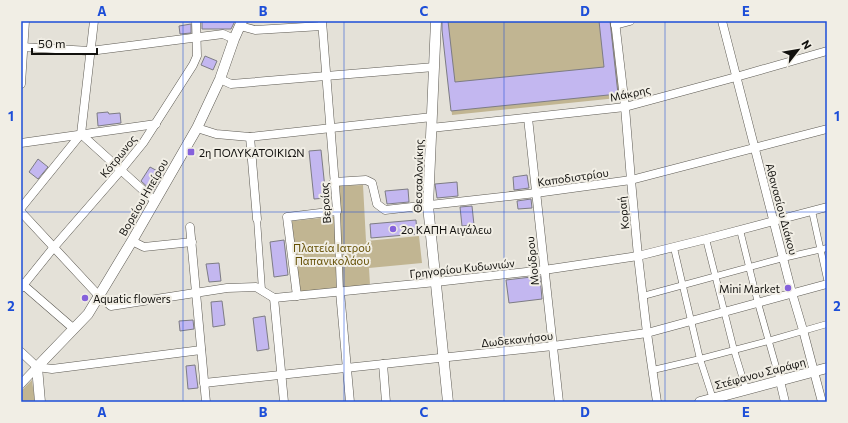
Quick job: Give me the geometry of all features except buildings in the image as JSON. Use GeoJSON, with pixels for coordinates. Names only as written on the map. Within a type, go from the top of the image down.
{"type":"FeatureCollection","features":[{"type":"Feature","properties":{"kind":"street"},"geometry":{"type":"LineString","coordinates":[[21,84],[22,47],[25,21]]}},
{"type":"Feature","properties":{"kind":"street"},"geometry":{"type":"LineString","coordinates":[[21,208],[81,134],[94,21]]}},
{"type":"Feature","properties":{"kind":"street","name":"Κότρωνος"},"geometry":{"type":"LineString","coordinates":[[22,286],[144,143],[193,65],[197,56],[196,21]]}},
{"type":"Feature","properties":{"kind":"street","name":"Θεσσαλονίκης"},"geometry":{"type":"LineString","coordinates":[[436,21],[428,206],[448,402]]}},
{"type":"Feature","properties":{"kind":"street"},"geometry":{"type":"LineString","coordinates":[[615,23],[630,21]]}},
{"type":"Feature","properties":{"kind":"street","name":"Αθανασίου Διάκου"},"geometry":{"type":"LineString","coordinates":[[722,21],[792,293],[804,330],[822,402]]}},
{"type":"Feature","properties":{"kind":"street","name":"Κοραή"},"geometry":{"type":"LineString","coordinates":[[615,23],[625,107],[638,256],[657,402]]}},
{"type":"Feature","properties":{"kind":"street"},"geometry":{"type":"LineString","coordinates":[[241,24],[256,30],[322,24]]}},
{"type":"Feature","properties":{"kind":"street","name":"Βορείου Ηπείρου"},"geometry":{"type":"LineString","coordinates":[[21,384],[88,314],[99,296],[197,128],[220,79],[241,24]]}},
{"type":"Feature","properties":{"kind":"street","name":"Βεροίας"},"geometry":{"type":"LineString","coordinates":[[322,24],[337,211],[340,292],[350,402]]}},
{"type":"Feature","properties":{"kind":"street"},"geometry":{"type":"LineString","coordinates":[[22,47],[90,52],[223,34],[234,39]]}},
{"type":"Feature","properties":{"kind":"street","name":"Μάκρης"},"geometry":{"type":"LineString","coordinates":[[432,128],[625,107],[827,51]]}},
{"type":"Feature","properties":{"kind":"street"},"geometry":{"type":"LineString","coordinates":[[220,79],[231,84],[434,67]]}},
{"type":"Feature","properties":{"kind":"street"},"geometry":{"type":"LineString","coordinates":[[197,128],[216,134],[250,137],[432,117]]}},
{"type":"Feature","properties":{"kind":"street","name":"Μούδρου"},"geometry":{"type":"LineString","coordinates":[[528,118],[559,402]]}},
{"type":"Feature","properties":{"kind":"street"},"geometry":{"type":"LineString","coordinates":[[21,143],[156,124]]}},
{"type":"Feature","properties":{"kind":"street","name":"Καποδιστρίου"},"geometry":{"type":"LineString","coordinates":[[334,182],[366,180],[372,183],[377,204],[385,210],[428,206],[631,180],[827,129]]}},
{"type":"Feature","properties":{"kind":"street"},"geometry":{"type":"LineString","coordinates":[[81,134],[155,200]]}},
{"type":"Feature","properties":{"kind":"street"},"geometry":{"type":"LineString","coordinates":[[250,137],[262,290]]}},
{"type":"Feature","properties":{"kind":"street","name":"Γρηγορίου Κυδωνιών"},"geometry":{"type":"LineString","coordinates":[[274,298],[544,270],[638,256],[706,240],[827,207]]}},
{"type":"Feature","properties":{"kind":"street"},"geometry":{"type":"LineString","coordinates":[[296,296],[287,217],[337,211]]}},
{"type":"Feature","properties":{"kind":"street"},"geometry":{"type":"LineString","coordinates":[[812,211],[827,279]]}},
{"type":"Feature","properties":{"kind":"street"},"geometry":{"type":"LineString","coordinates":[[21,212],[99,296],[111,306],[227,288],[256,287],[274,298],[284,402]]}},
{"type":"Feature","properties":{"kind":"street"},"geometry":{"type":"LineString","coordinates":[[190,227],[206,402]]}},
{"type":"Feature","properties":{"kind":"street"},"geometry":{"type":"LineString","coordinates":[[740,230],[785,402]]}},
{"type":"Feature","properties":{"kind":"street"},"geometry":{"type":"LineString","coordinates":[[706,240],[734,350],[746,389]]}},
{"type":"Feature","properties":{"kind":"street"},"geometry":{"type":"LineString","coordinates":[[132,241],[144,248],[192,242]]}},
{"type":"Feature","properties":{"kind":"street"},"geometry":{"type":"LineString","coordinates":[[674,248],[700,359],[718,399]]}},
{"type":"Feature","properties":{"kind":"street"},"geometry":{"type":"LineString","coordinates":[[643,296],[783,258],[827,248]]}},
{"type":"Feature","properties":{"kind":"street","name":"Δωδεκανήσου"},"geometry":{"type":"LineString","coordinates":[[204,383],[553,346],[647,333],[827,284]]}},
{"type":"Feature","properties":{"kind":"street"},"geometry":{"type":"LineString","coordinates":[[22,286],[74,329]]}},
{"type":"Feature","properties":{"kind":"street"},"geometry":{"type":"LineString","coordinates":[[653,370],[700,359],[827,324]]}},
{"type":"Feature","properties":{"kind":"street"},"geometry":{"type":"LineString","coordinates":[[21,352],[37,367],[52,369],[201,350]]}},
{"type":"Feature","properties":{"kind":"street"},"geometry":{"type":"LineString","coordinates":[[382,364],[386,402]]}},
{"type":"Feature","properties":{"kind":"street"},"geometry":{"type":"LineString","coordinates":[[37,367],[40,402]]}},
{"type":"Feature","properties":{"kind":"street","name":"Στέφανου Σαράφη"},"geometry":{"type":"LineString","coordinates":[[700,402],[718,399],[746,389],[827,368]]}},
{"type":"Feature","properties":{"kind":"green space"},"geometry":{"type":"Polygon","coordinates":[[[444,21],[618,21],[627,97],[452,115],[444,21]]]}},
{"type":"Feature","properties":{"kind":"green space","name":"Πλατεία Ιατρού Παπανικολάου"},"geometry":{"type":"Polygon","coordinates":[[[363,185],[366,241],[419,236],[422,263],[369,268],[370,285],[299,292],[292,221],[340,216],[337,186],[363,185]]]}},
{"type":"Feature","properties":{"kind":"green space"},"geometry":{"type":"Polygon","coordinates":[[[32,380],[35,402],[21,402],[21,391],[32,380]]]}},
{"type":"Feature","properties":{"kind":"place","name":"2η ΠΟΛΥΚΑΤΟΙΚΙΏΝ"},"geometry":{"type":"Point","coordinates":[191,152]}},
{"type":"Feature","properties":{"kind":"place","name":"2ο ΚΑΠΗ Αιγάλεω"},"geometry":{"type":"Point","coordinates":[393,229]}},
{"type":"Feature","properties":{"kind":"place","name":"Mini Market"},"geometry":{"type":"Point","coordinates":[788,288]}},
{"type":"Feature","properties":{"kind":"place","name":"Aquatic flowers"},"geometry":{"type":"Point","coordinates":[85,298]}}]}
